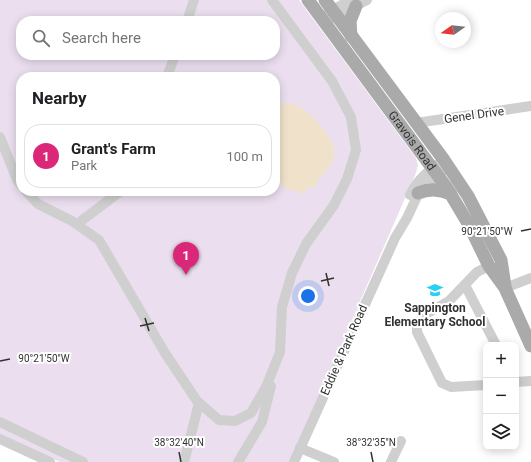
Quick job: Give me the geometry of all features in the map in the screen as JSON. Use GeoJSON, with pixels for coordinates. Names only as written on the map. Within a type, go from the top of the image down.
{"type":"FeatureCollection","features":[{"type":"Feature","properties":{"kind":"main road","name":"Gravois Road"},"geometry":{"type":"LineString","coordinates":[[308,0],[328,13],[351,36],[447,164],[476,210],[501,260],[505,288]]}},
{"type":"Feature","properties":{"kind":"main road"},"geometry":{"type":"LineString","coordinates":[[351,36],[350,21],[353,3]]}},
{"type":"Feature","properties":{"kind":"main road","name":"Gravois Road"},"geometry":{"type":"LineString","coordinates":[[328,13],[451,194],[469,225],[489,266],[505,288],[531,346]]}},
{"type":"Feature","properties":{"kind":"main road"},"geometry":{"type":"LineString","coordinates":[[418,193],[430,189],[444,191],[451,194]]}},
{"type":"Feature","properties":{"kind":"street"},"geometry":{"type":"LineString","coordinates":[[189,16],[194,0]]}},
{"type":"Feature","properties":{"kind":"street"},"geometry":{"type":"LineString","coordinates":[[238,462],[262,422],[280,352],[282,307],[292,273],[306,244],[334,205],[347,179],[356,150],[351,117],[332,81],[272,0]]}},
{"type":"Feature","properties":{"kind":"street"},"geometry":{"type":"LineString","coordinates":[[328,13],[353,3],[367,0]]}},
{"type":"Feature","properties":{"kind":"street"},"geometry":{"type":"LineString","coordinates":[[169,72],[173,60]]}},
{"type":"Feature","properties":{"kind":"street","name":"Genel Drive"},"geometry":{"type":"LineString","coordinates":[[416,123],[531,106]]}},
{"type":"Feature","properties":{"kind":"street"},"geometry":{"type":"LineString","coordinates":[[0,137],[16,177]]}},
{"type":"Feature","properties":{"kind":"street","name":"Eddie & Park Road"},"geometry":{"type":"LineString","coordinates":[[395,238],[400,217],[417,182],[447,164]]}},
{"type":"Feature","properties":{"kind":"street","name":"Eddie & Park Road"},"geometry":{"type":"LineString","coordinates":[[294,462],[395,238],[407,218],[418,193],[435,171]]}},
{"type":"Feature","properties":{"kind":"street"},"geometry":{"type":"LineString","coordinates":[[31,196],[38,204],[77,224],[99,240],[165,353],[199,403],[219,420],[235,421],[251,413],[266,387],[280,352]]}},
{"type":"Feature","properties":{"kind":"street"},"geometry":{"type":"LineString","coordinates":[[77,224],[114,196]]}},
{"type":"Feature","properties":{"kind":"street"},"geometry":{"type":"LineString","coordinates":[[483,385],[451,387],[442,383],[417,332],[417,326],[424,315],[449,301],[477,272],[489,266]]}},
{"type":"Feature","properties":{"kind":"street"},"geometry":{"type":"LineString","coordinates":[[505,288],[531,278]]}},
{"type":"Feature","properties":{"kind":"street"},"geometry":{"type":"LineString","coordinates":[[465,285],[494,342]]}},
{"type":"Feature","properties":{"kind":"street"},"geometry":{"type":"LineString","coordinates":[[519,382],[531,381]]}},
{"type":"Feature","properties":{"kind":"street"},"geometry":{"type":"LineString","coordinates":[[184,462],[199,403]]}},
{"type":"Feature","properties":{"kind":"street"},"geometry":{"type":"LineString","coordinates":[[0,422],[83,462]]}},
{"type":"Feature","properties":{"kind":"street"},"geometry":{"type":"LineString","coordinates":[[0,439],[36,459],[50,462]]}},
{"type":"Feature","properties":{"kind":"street"},"geometry":{"type":"LineString","coordinates":[[391,462],[401,441]]}},
{"type":"Feature","properties":{"kind":"street"},"geometry":{"type":"LineString","coordinates":[[300,448],[334,462]]}},
{"type":"Feature","properties":{"kind":"shaded area"},"geometry":{"type":"Polygon","coordinates":[[[0,0],[299,0],[416,158],[418,165],[416,173],[290,462],[60,462],[0,435],[0,0]]]}},
{"type":"Feature","properties":{"kind":"shaded area"},"geometry":{"type":"Polygon","coordinates":[[[280,103],[290,103],[296,105],[311,115],[329,137],[334,152],[334,159],[327,169],[328,171],[325,172],[317,181],[318,185],[306,188],[303,195],[299,190],[295,192],[280,184],[280,103]]]}},
{"type":"Feature","properties":{"kind":"place","name":"Grant's Farm"},"geometry":{"type":"Point","coordinates":[186,275]}},
{"type":"Feature","properties":{"kind":"place","name":"Sappington Elementary School"},"geometry":{"type":"Point","coordinates":[435,290]}}]}
